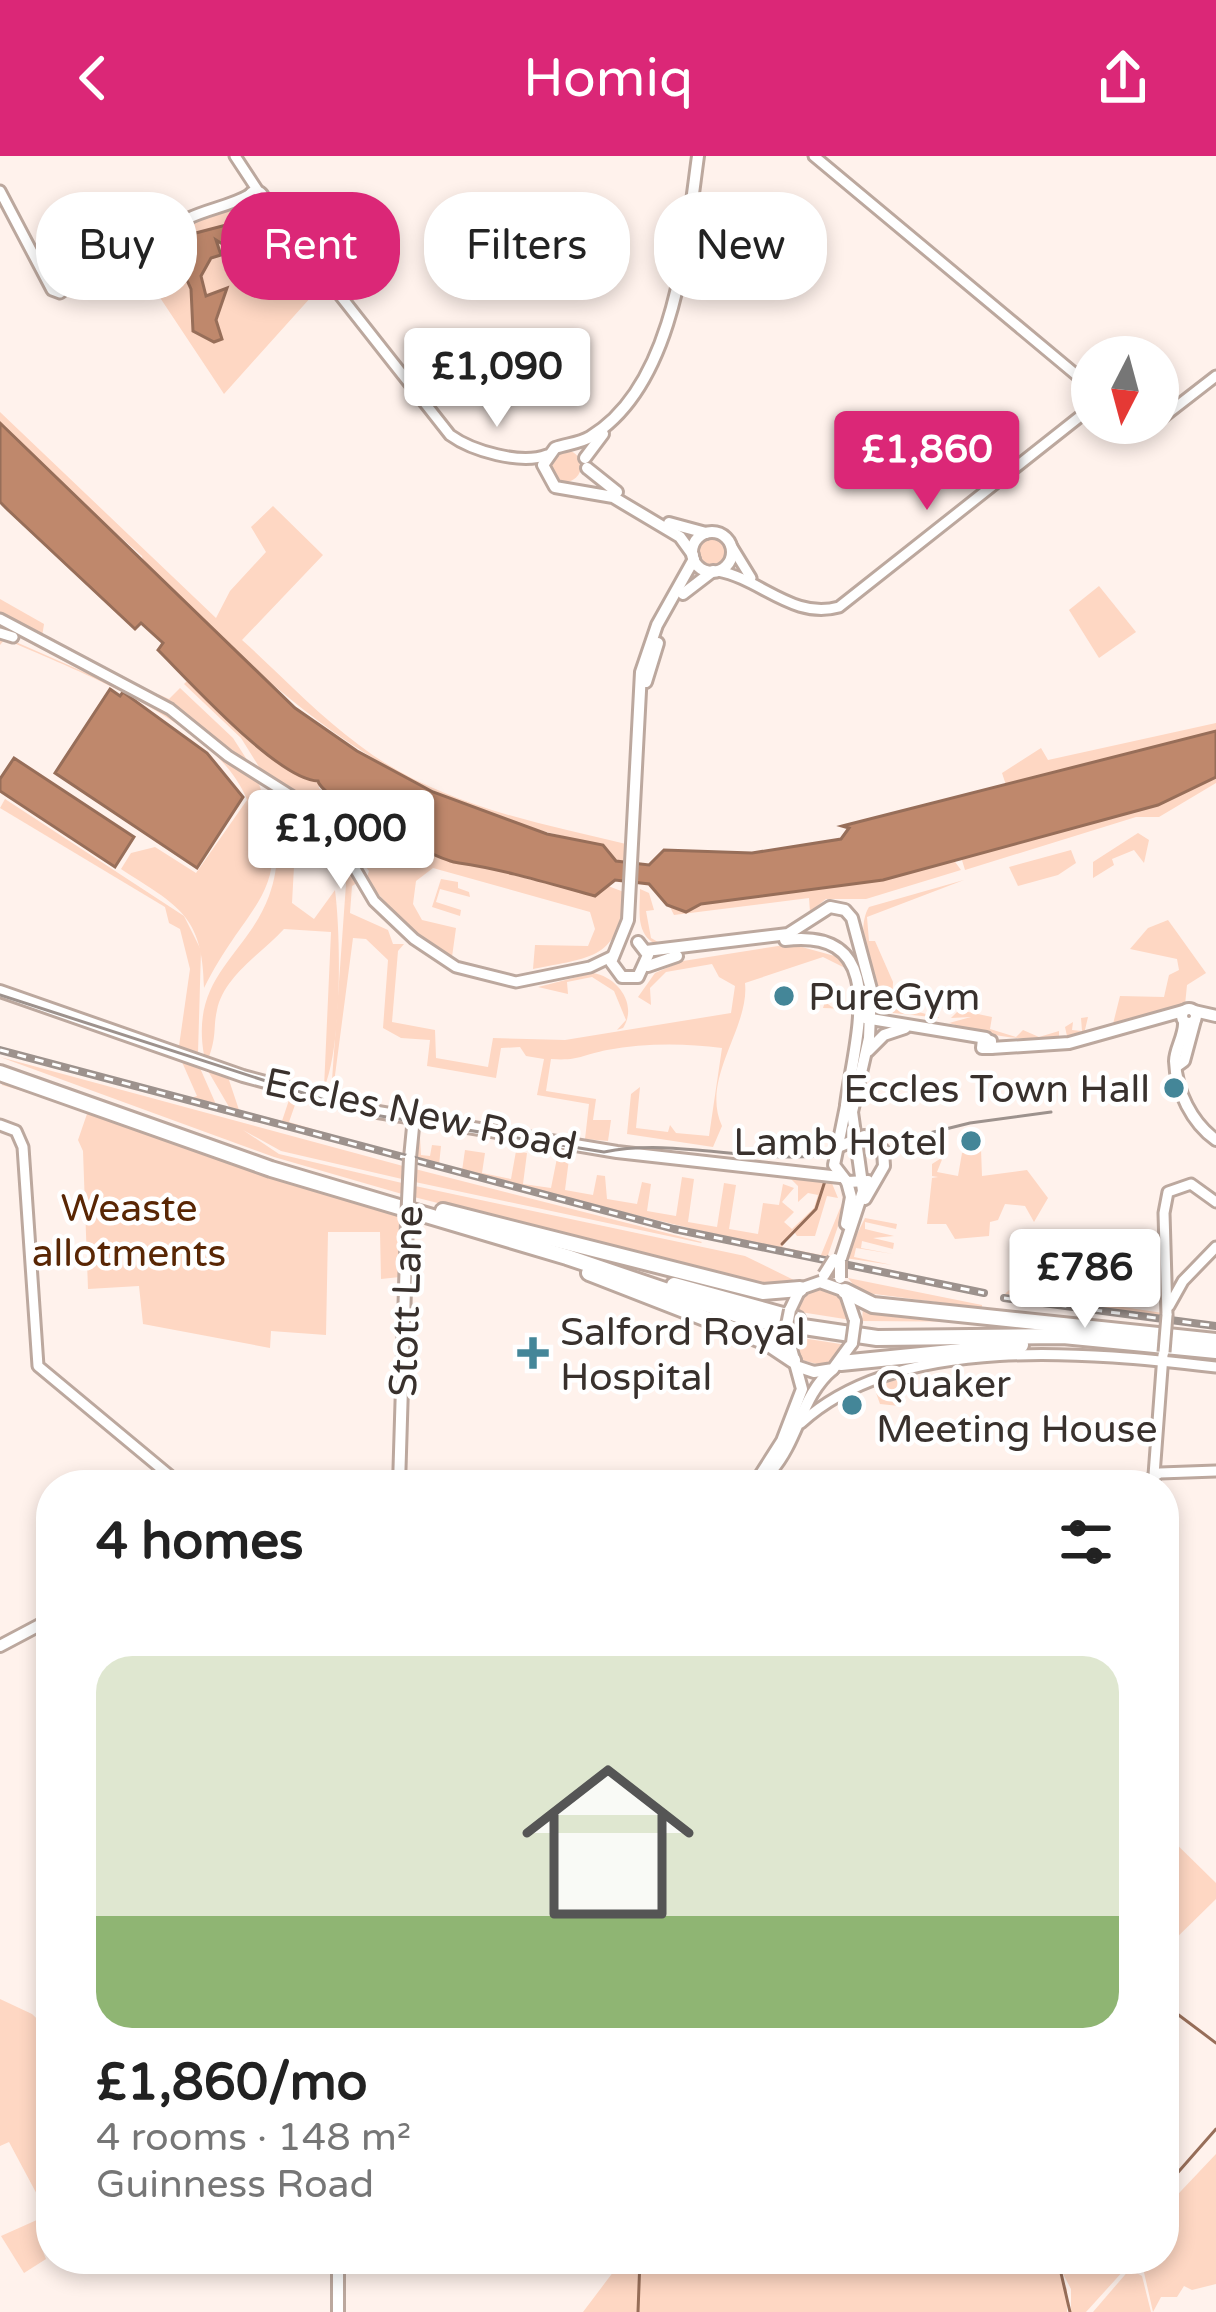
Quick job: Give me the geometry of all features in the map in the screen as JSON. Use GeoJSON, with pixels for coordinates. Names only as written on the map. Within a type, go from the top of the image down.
{"type":"FeatureCollection","features":[{"type":"Feature","properties":{"kind":"highway"},"geometry":{"type":"LineString","coordinates":[[0,1069],[725,1312],[799,1329],[877,1338],[1064,1336],[1165,1353]]}},
{"type":"Feature","properties":{"kind":"highway"},"geometry":{"type":"LineString","coordinates":[[429,1212],[779,1293],[813,1282]]}},
{"type":"Feature","properties":{"kind":"highway"},"geometry":{"type":"LineString","coordinates":[[429,1212],[798,1320],[879,1329],[1126,1331]]}},
{"type":"Feature","properties":{"kind":"highway"},"geometry":{"type":"LineString","coordinates":[[429,1212],[778,1340],[795,1363]]}},
{"type":"Feature","properties":{"kind":"highway"},"geometry":{"type":"LineString","coordinates":[[842,1286],[869,1305],[1216,1341]]}},
{"type":"Feature","properties":{"kind":"highway"},"geometry":{"type":"LineString","coordinates":[[837,1366],[1016,1345],[1216,1352]]}},
{"type":"Feature","properties":{"kind":"main road"},"geometry":{"type":"LineString","coordinates":[[701,156],[682,274],[659,345],[631,394],[603,427],[547,455],[543,470],[555,487],[613,496],[680,537],[693,557],[716,571]]}},
{"type":"Feature","properties":{"kind":"main road"},"geometry":{"type":"LineString","coordinates":[[574,488],[586,463],[639,392],[674,327],[689,271],[701,156]]}},
{"type":"Feature","properties":{"kind":"main road"},"geometry":{"type":"LineString","coordinates":[[566,445],[599,483],[673,526],[724,536],[732,548],[728,564],[689,586],[649,657]]}},
{"type":"Feature","properties":{"kind":"main road"},"geometry":{"type":"LineString","coordinates":[[648,965],[633,892],[644,674],[695,542],[706,532]]}},
{"type":"Feature","properties":{"kind":"main road"},"geometry":{"type":"LineString","coordinates":[[633,892],[616,951],[618,974],[633,978],[648,965],[749,945],[828,944],[854,932]]}},
{"type":"Feature","properties":{"kind":"main road"},"geometry":{"type":"LineString","coordinates":[[616,951],[788,934],[815,921],[825,909],[840,908],[852,918],[883,1011],[906,1026]]}},
{"type":"Feature","properties":{"kind":"main road"},"geometry":{"type":"LineString","coordinates":[[815,921],[828,944],[856,968],[861,986],[866,1020],[847,1143],[858,1213]]}},
{"type":"Feature","properties":{"kind":"main road"},"geometry":{"type":"LineString","coordinates":[[864,1060],[868,967]]}},
{"type":"Feature","properties":{"kind":"main road","name":"Eccles New Road"},"geometry":{"type":"LineString","coordinates":[[0,992],[219,1068],[414,1118],[630,1154],[852,1182]]}},
{"type":"Feature","properties":{"kind":"main road"},"geometry":{"type":"LineString","coordinates":[[866,1020],[1017,1046],[1069,1042],[1167,1014],[1216,1016]]}},
{"type":"Feature","properties":{"kind":"main road"},"geometry":{"type":"LineString","coordinates":[[1188,1017],[1184,1061],[1177,1066],[1197,1126],[1216,1140]]}},
{"type":"Feature","properties":{"kind":"main road"},"geometry":{"type":"LineString","coordinates":[[764,1470],[814,1385],[837,1366],[852,1343],[855,1321],[837,1260],[851,1197],[847,1143],[856,1120],[851,1095],[864,1060],[880,1038],[906,1026]]}},
{"type":"Feature","properties":{"kind":"main road","name":"Stott Lane"},"geometry":{"type":"LineString","coordinates":[[401,1470],[414,1118]]}},
{"type":"Feature","properties":{"kind":"main road"},"geometry":{"type":"LineString","coordinates":[[778,1340],[790,1310],[837,1260],[881,1171],[883,1150],[847,1143]]}},
{"type":"Feature","properties":{"kind":"main road","name":"Eccles New Road"},"geometry":{"type":"LineString","coordinates":[[783,1170],[820,1163],[847,1143]]}},
{"type":"Feature","properties":{"kind":"main road"},"geometry":{"type":"LineString","coordinates":[[852,1182],[881,1171]]}},
{"type":"Feature","properties":{"kind":"main road"},"geometry":{"type":"LineString","coordinates":[[813,1282],[842,1286]]}},
{"type":"Feature","properties":{"kind":"main road"},"geometry":{"type":"LineString","coordinates":[[795,1363],[809,1372],[837,1366]]}},
{"type":"Feature","properties":{"kind":"main road"},"geometry":{"type":"LineString","coordinates":[[771,1470],[801,1424],[802,1385],[795,1363]]}},
{"type":"Feature","properties":{"kind":"main road"},"geometry":{"type":"LineString","coordinates":[[0,1646],[36,1627]]}},
{"type":"Feature","properties":{"kind":"main road"},"geometry":{"type":"LineString","coordinates":[[338,2274],[338,2312]]}},
{"type":"Feature","properties":{"kind":"street"},"geometry":{"type":"LineString","coordinates":[[235,156],[253,192]]}},
{"type":"Feature","properties":{"kind":"street"},"geometry":{"type":"LineString","coordinates":[[814,156],[1071,370]]}},
{"type":"Feature","properties":{"kind":"street"},"geometry":{"type":"LineString","coordinates":[[0,191],[45,271],[59,281],[77,280],[138,256],[167,230],[221,206]]}},
{"type":"Feature","properties":{"kind":"street"},"geometry":{"type":"LineString","coordinates":[[344,300],[450,435],[472,448],[526,458],[547,455]]}},
{"type":"Feature","properties":{"kind":"street"},"geometry":{"type":"LineString","coordinates":[[1179,404],[1216,376]]}},
{"type":"Feature","properties":{"kind":"street"},"geometry":{"type":"LineString","coordinates":[[716,571],[755,583],[803,608],[821,610],[848,603],[1071,423]]}},
{"type":"Feature","properties":{"kind":"street"},"geometry":{"type":"LineString","coordinates":[[526,458],[543,470]]}},
{"type":"Feature","properties":{"kind":"street"},"geometry":{"type":"LineString","coordinates":[[732,548],[755,583]]}},
{"type":"Feature","properties":{"kind":"street"},"geometry":{"type":"LineString","coordinates":[[0,626],[13,637],[86,668]]}},
{"type":"Feature","properties":{"kind":"street"},"geometry":{"type":"LineString","coordinates":[[0,626],[170,710],[238,763],[309,807],[338,838],[386,914],[456,967],[508,982],[590,968],[618,974]]}},
{"type":"Feature","properties":{"kind":"street"},"geometry":{"type":"LineString","coordinates":[[590,968],[616,951]]}},
{"type":"Feature","properties":{"kind":"street"},"geometry":{"type":"LineString","coordinates":[[0,1125],[16,1131],[23,1147],[38,1366],[163,1470]]}},
{"type":"Feature","properties":{"kind":"street"},"geometry":{"type":"LineString","coordinates":[[1154,1470],[1167,1313],[1168,1192],[1191,1184],[1216,1202]]}},
{"type":"Feature","properties":{"kind":"street"},"geometry":{"type":"LineString","coordinates":[[1167,1313],[1183,1281],[1216,1247]]}},
{"type":"Feature","properties":{"kind":"street"},"geometry":{"type":"LineString","coordinates":[[1166,1276],[1183,1281]]}},
{"type":"Feature","properties":{"kind":"street"},"geometry":{"type":"LineString","coordinates":[[801,1424],[880,1379],[977,1359],[1165,1353],[1216,1367]]}},
{"type":"Feature","properties":{"kind":"street"},"geometry":{"type":"LineString","coordinates":[[801,1408],[820,1411]]}},
{"type":"Feature","properties":{"kind":"street"},"geometry":{"type":"LineString","coordinates":[[1179,1474],[1216,1472]]}},
{"type":"Feature","properties":{"kind":"green space"},"geometry":{"type":"Polygon","coordinates":[[[218,212],[221,300],[308,300],[224,394],[162,300],[197,300],[197,220],[218,212]]]}},
{"type":"Feature","properties":{"kind":"green space"},"geometry":{"type":"Polygon","coordinates":[[[0,412],[216,618],[230,591],[266,552],[251,527],[273,506],[323,555],[242,640],[328,720],[389,765],[487,808],[626,844],[626,863],[615,861],[603,845],[463,804],[404,776],[350,743],[298,705],[197,616],[144,565],[142,556],[27,455],[0,423],[0,412]]]}},
{"type":"Feature","properties":{"kind":"green space"},"geometry":{"type":"Polygon","coordinates":[[[565,450],[576,455],[581,466],[576,477],[565,482],[554,477],[549,466],[554,455],[565,450]]]}},
{"type":"Feature","properties":{"kind":"green space"},"geometry":{"type":"Polygon","coordinates":[[[712,537],[722,541],[726,551],[722,561],[712,565],[702,561],[698,551],[702,541],[712,537]]]}},
{"type":"Feature","properties":{"kind":"green space"},"geometry":{"type":"Polygon","coordinates":[[[1099,586],[1136,632],[1099,658],[1069,610],[1099,586]]]}},
{"type":"Feature","properties":{"kind":"green space"},"geometry":{"type":"Polygon","coordinates":[[[0,599],[44,624],[42,637],[0,613],[0,599]]]}},
{"type":"Feature","properties":{"kind":"green space"},"geometry":{"type":"Polygon","coordinates":[[[0,635],[150,701],[257,778],[273,847],[271,872],[264,892],[204,988],[199,944],[184,915],[121,869],[131,853],[155,847],[196,873],[247,800],[231,772],[207,746],[141,702],[5,639],[0,645],[0,635]]]}},
{"type":"Feature","properties":{"kind":"green space"},"geometry":{"type":"Polygon","coordinates":[[[188,680],[268,756],[318,781],[319,788],[383,828],[451,856],[522,877],[595,896],[608,886],[624,892],[609,943],[586,957],[533,969],[535,945],[588,946],[595,929],[590,912],[433,868],[416,881],[413,904],[422,920],[456,928],[452,957],[407,927],[366,880],[369,871],[323,812],[261,770],[241,738],[184,684],[188,680]]]}},
{"type":"Feature","properties":{"kind":"green space"},"geometry":{"type":"Polygon","coordinates":[[[180,688],[233,738],[249,763],[158,694],[169,699],[180,688]]]}},
{"type":"Feature","properties":{"kind":"green space"},"geometry":{"type":"Polygon","coordinates":[[[1216,723],[1216,731],[1007,788],[1002,773],[1041,748],[1048,760],[1216,723]]]}},
{"type":"Feature","properties":{"kind":"green space"},"geometry":{"type":"Polygon","coordinates":[[[1216,777],[1216,783],[1159,817],[1136,817],[965,870],[961,857],[1158,805],[1216,777]]]}},
{"type":"Feature","properties":{"kind":"green space"},"geometry":{"type":"Polygon","coordinates":[[[268,785],[311,813],[335,840],[311,825],[296,830],[292,903],[314,919],[335,890],[337,1019],[324,1088],[331,932],[284,929],[245,966],[221,998],[209,1057],[204,1055],[202,1028],[212,986],[259,917],[273,882],[277,840],[268,785]]]}},
{"type":"Feature","properties":{"kind":"green space"},"geometry":{"type":"Polygon","coordinates":[[[5,799],[184,916],[201,950],[198,1053],[179,1046],[190,969],[180,929],[169,923],[165,907],[0,808],[5,799]]]}},
{"type":"Feature","properties":{"kind":"green space"},"geometry":{"type":"Polygon","coordinates":[[[1138,833],[1149,840],[1144,863],[1134,850],[1112,859],[1114,865],[1093,878],[1093,862],[1138,833]]]}},
{"type":"Feature","properties":{"kind":"green space"},"geometry":{"type":"Polygon","coordinates":[[[333,841],[357,883],[352,886],[350,913],[388,930],[393,944],[404,944],[398,951],[392,1022],[435,1030],[436,1058],[488,1067],[493,1038],[565,1040],[731,1013],[735,986],[719,977],[712,964],[666,972],[650,988],[651,1005],[638,997],[655,973],[683,961],[791,944],[842,958],[855,986],[853,1009],[837,1008],[847,1005],[851,985],[845,968],[823,957],[745,983],[745,1000],[717,1090],[722,1126],[713,1147],[627,1134],[631,1094],[640,1087],[636,1128],[668,1132],[670,1125],[676,1133],[709,1136],[722,1048],[650,1045],[551,1059],[546,1091],[596,1099],[593,1120],[611,1120],[608,1141],[585,1139],[589,1104],[537,1095],[544,1059],[526,1056],[520,1047],[501,1048],[496,1078],[427,1066],[430,1040],[401,1038],[383,1028],[388,960],[366,939],[353,938],[334,1083],[336,1095],[357,1097],[354,1100],[331,1094],[346,884],[333,841]]]}},
{"type":"Feature","properties":{"kind":"green space"},"geometry":{"type":"Polygon","coordinates":[[[1071,850],[1076,863],[1058,875],[1018,886],[1009,867],[1071,850]]]}},
{"type":"Feature","properties":{"kind":"green space"},"geometry":{"type":"Polygon","coordinates":[[[953,859],[961,870],[866,899],[826,899],[810,912],[809,898],[674,915],[669,905],[686,912],[700,904],[883,880],[953,859]]]}},
{"type":"Feature","properties":{"kind":"green space"},"geometry":{"type":"Polygon","coordinates":[[[441,879],[458,882],[458,888],[469,892],[470,897],[440,889],[436,902],[461,910],[460,916],[432,907],[441,879]]]}},
{"type":"Feature","properties":{"kind":"green space"},"geometry":{"type":"Polygon","coordinates":[[[964,880],[867,917],[869,941],[875,941],[893,982],[892,1005],[941,1018],[893,1013],[868,962],[863,931],[869,907],[964,880]]]}},
{"type":"Feature","properties":{"kind":"green space"},"geometry":{"type":"Polygon","coordinates":[[[640,889],[649,893],[654,910],[646,911],[651,938],[658,942],[714,938],[657,945],[645,935],[640,921],[640,889]]]}},
{"type":"Feature","properties":{"kind":"green space"},"geometry":{"type":"Polygon","coordinates":[[[1168,920],[1206,973],[1187,985],[1185,1005],[1113,1024],[1120,996],[1164,997],[1169,975],[1179,970],[1177,959],[1130,949],[1148,928],[1168,920]]]}},
{"type":"Feature","properties":{"kind":"green space"},"geometry":{"type":"Polygon","coordinates":[[[593,973],[610,980],[623,993],[628,1010],[627,1019],[623,1028],[617,1030],[626,1020],[614,991],[592,977],[567,982],[568,994],[538,987],[593,973]]]}},
{"type":"Feature","properties":{"kind":"green space"},"geometry":{"type":"Polygon","coordinates":[[[959,1010],[992,1017],[990,1029],[1016,1037],[1023,1030],[1039,1037],[1059,1031],[1059,1038],[1032,1039],[999,1036],[949,1023],[971,1017],[951,1018],[959,1010]]]}},
{"type":"Feature","properties":{"kind":"green space"},"geometry":{"type":"Polygon","coordinates":[[[1088,1017],[1084,1034],[1061,1037],[1067,1036],[1065,1027],[1073,1022],[1072,1030],[1082,1031],[1081,1018],[1088,1017]]]}},
{"type":"Feature","properties":{"kind":"green space"},"geometry":{"type":"Polygon","coordinates":[[[0,1057],[403,1166],[402,1179],[281,1151],[243,1130],[279,1154],[402,1183],[402,1194],[274,1157],[0,1057]]]}},
{"type":"Feature","properties":{"kind":"green space"},"geometry":{"type":"Polygon","coordinates":[[[182,1062],[200,1068],[218,1109],[188,1099],[197,1096],[182,1062]]]}},
{"type":"Feature","properties":{"kind":"green space"},"geometry":{"type":"Polygon","coordinates":[[[208,1071],[228,1077],[239,1110],[282,1121],[290,1097],[355,1114],[296,1102],[289,1122],[404,1156],[232,1112],[208,1071]]]}},
{"type":"Feature","properties":{"kind":"green space","name":"Weaste allotments"},"geometry":{"type":"Polygon","coordinates":[[[0,1078],[401,1217],[400,1277],[381,1279],[380,1232],[328,1232],[326,1335],[271,1331],[270,1348],[143,1324],[139,1286],[88,1289],[83,1151],[78,1140],[88,1111],[2,1085],[0,1078]]]}},
{"type":"Feature","properties":{"kind":"green space"},"geometry":{"type":"Polygon","coordinates":[[[420,1137],[421,1155],[430,1156],[432,1145],[441,1146],[439,1165],[462,1171],[465,1150],[485,1153],[482,1173],[511,1179],[516,1151],[527,1153],[523,1184],[551,1188],[557,1158],[569,1159],[565,1190],[593,1195],[597,1175],[605,1176],[607,1199],[637,1204],[642,1182],[651,1184],[647,1211],[676,1216],[682,1177],[694,1179],[688,1222],[717,1227],[724,1183],[736,1185],[729,1229],[758,1234],[763,1203],[779,1205],[783,1184],[794,1188],[782,1202],[794,1212],[784,1222],[792,1229],[814,1208],[818,1195],[808,1193],[798,1202],[798,1186],[789,1177],[831,1181],[838,1198],[827,1196],[815,1236],[797,1236],[793,1230],[782,1247],[821,1255],[843,1201],[840,1189],[845,1206],[826,1261],[416,1162],[420,1137]]]}},
{"type":"Feature","properties":{"kind":"green space"},"geometry":{"type":"Polygon","coordinates":[[[981,1149],[982,1176],[1027,1170],[1048,1198],[1034,1222],[1025,1206],[1005,1204],[998,1220],[990,1222],[989,1236],[955,1239],[946,1224],[927,1224],[932,1178],[938,1177],[932,1176],[932,1164],[943,1157],[937,1172],[958,1176],[962,1153],[981,1149]]]}},
{"type":"Feature","properties":{"kind":"green space"},"geometry":{"type":"Polygon","coordinates":[[[415,1169],[702,1242],[415,1182],[415,1169]]]}},
{"type":"Feature","properties":{"kind":"green space"},"geometry":{"type":"Polygon","coordinates":[[[415,1186],[745,1256],[798,1282],[780,1289],[414,1197],[415,1186]]]}},
{"type":"Feature","properties":{"kind":"green space"},"geometry":{"type":"Polygon","coordinates":[[[865,1218],[897,1224],[896,1229],[865,1222],[865,1229],[894,1236],[873,1238],[894,1243],[893,1249],[862,1241],[861,1248],[893,1254],[856,1248],[854,1257],[892,1265],[845,1258],[865,1218]]]}},
{"type":"Feature","properties":{"kind":"green space"},"geometry":{"type":"Polygon","coordinates":[[[848,1278],[982,1305],[982,1308],[859,1292],[848,1278]]]}},
{"type":"Feature","properties":{"kind":"green space"},"geometry":{"type":"Polygon","coordinates":[[[821,1287],[846,1300],[851,1320],[794,1311],[800,1298],[821,1287]]]}},
{"type":"Feature","properties":{"kind":"green space"},"geometry":{"type":"Polygon","coordinates":[[[1009,1290],[1163,1313],[1164,1317],[1005,1294],[1009,1290]]]}},
{"type":"Feature","properties":{"kind":"green space"},"geometry":{"type":"Polygon","coordinates":[[[863,1307],[999,1322],[862,1321],[863,1307]]]}},
{"type":"Feature","properties":{"kind":"green space"},"geometry":{"type":"Polygon","coordinates":[[[789,1336],[847,1345],[828,1367],[798,1359],[789,1336]]]}},
{"type":"Feature","properties":{"kind":"green space"},"geometry":{"type":"Polygon","coordinates":[[[904,1377],[899,1406],[880,1404],[874,1387],[904,1377]]]}},
{"type":"Feature","properties":{"kind":"green space"},"geometry":{"type":"Polygon","coordinates":[[[1179,1847],[1216,1883],[1216,1899],[1179,1935],[1179,1847]]]}},
{"type":"Feature","properties":{"kind":"green space"},"geometry":{"type":"Polygon","coordinates":[[[0,1999],[36,2018],[36,2193],[9,2142],[0,2146],[0,1999]]]}},
{"type":"Feature","properties":{"kind":"green space"},"geometry":{"type":"Polygon","coordinates":[[[1216,2154],[1216,2284],[1192,2290],[1184,2286],[1177,2297],[1161,2297],[1153,2312],[1144,2274],[1179,2274],[1179,2193],[1216,2154]]]}},
{"type":"Feature","properties":{"kind":"green space"},"geometry":{"type":"Polygon","coordinates":[[[36,2220],[36,2265],[24,2273],[1,2236],[36,2220]]]}},
{"type":"Feature","properties":{"kind":"green space"},"geometry":{"type":"Polygon","coordinates":[[[612,2274],[1060,2274],[1067,2289],[1067,2312],[583,2312],[612,2274]]]}},
{"type":"Feature","properties":{"kind":"green space"},"geometry":{"type":"Polygon","coordinates":[[[1063,2274],[1120,2274],[1086,2312],[1071,2312],[1071,2289],[1063,2274]]]}},
{"type":"Feature","properties":{"kind":"green space"},"geometry":{"type":"Polygon","coordinates":[[[1126,2274],[1142,2276],[1151,2312],[1093,2312],[1126,2274]]]}},
{"type":"Feature","properties":{"kind":"shaded area"},"geometry":{"type":"Polygon","coordinates":[[[221,226],[221,243],[216,240],[221,255],[211,258],[201,276],[206,296],[221,290],[216,320],[222,339],[214,342],[193,331],[197,233],[221,226]]]}},
{"type":"Feature","properties":{"kind":"shaded area"},"geometry":{"type":"Polygon","coordinates":[[[0,423],[295,708],[357,751],[433,792],[547,834],[603,845],[616,861],[649,865],[664,850],[752,853],[841,839],[849,828],[842,826],[1216,731],[1216,777],[1158,805],[883,880],[701,904],[686,912],[667,905],[649,884],[615,880],[595,896],[446,859],[358,815],[318,781],[281,765],[259,748],[158,650],[163,643],[141,623],[135,629],[8,510],[0,502],[0,423]]]}},
{"type":"Feature","properties":{"kind":"shaded area"},"geometry":{"type":"Polygon","coordinates":[[[110,689],[120,696],[123,692],[207,753],[243,797],[197,868],[55,773],[110,689]]]}},
{"type":"Feature","properties":{"kind":"shaded area"},"geometry":{"type":"Polygon","coordinates":[[[14,758],[134,837],[115,867],[0,791],[0,779],[14,758]]]}},
{"type":"Feature","properties":{"kind":"waterway"},"geometry":{"type":"LineString","coordinates":[[782,1244],[816,1209],[825,1181]]}},
{"type":"Feature","properties":{"kind":"waterway"},"geometry":{"type":"LineString","coordinates":[[1179,2015],[1216,2043]]}},
{"type":"Feature","properties":{"kind":"waterway"},"geometry":{"type":"LineString","coordinates":[[1179,2171],[1216,2129]]}},
{"type":"Feature","properties":{"kind":"waterway"},"geometry":{"type":"LineString","coordinates":[[638,2312],[639,2274]]}},
{"type":"Feature","properties":{"kind":"waterway"},"geometry":{"type":"LineString","coordinates":[[1061,2274],[1070,2312]]}},
{"type":"Feature","properties":{"kind":"tram line"},"geometry":{"type":"LineString","coordinates":[[0,995],[368,1114],[604,1152],[656,1148],[815,1156]]}},
{"type":"Feature","properties":{"kind":"tram line"},"geometry":{"type":"LineString","coordinates":[[901,1140],[970,1123],[1051,1112]]}},
{"type":"Feature","properties":{"kind":"railway"},"geometry":{"type":"LineString","coordinates":[[0,1050],[674,1229],[984,1293]]}},
{"type":"Feature","properties":{"kind":"railway"},"geometry":{"type":"LineString","coordinates":[[1004,1298],[1216,1326]]}},
{"type":"Feature","properties":{"kind":"place","name":"PureGym"},"geometry":{"type":"Point","coordinates":[784,996]}},
{"type":"Feature","properties":{"kind":"place","name":"Eccles Town Hall"},"geometry":{"type":"Point","coordinates":[1174,1088]}},
{"type":"Feature","properties":{"kind":"place","name":"Lamb Hotel"},"geometry":{"type":"Point","coordinates":[971,1141]}},
{"type":"Feature","properties":{"kind":"place","name":"Salford Royal Hospital"},"geometry":{"type":"Point","coordinates":[533,1353]}},
{"type":"Feature","properties":{"kind":"place","name":"Quaker Meeting House"},"geometry":{"type":"Point","coordinates":[852,1405]}}]}
